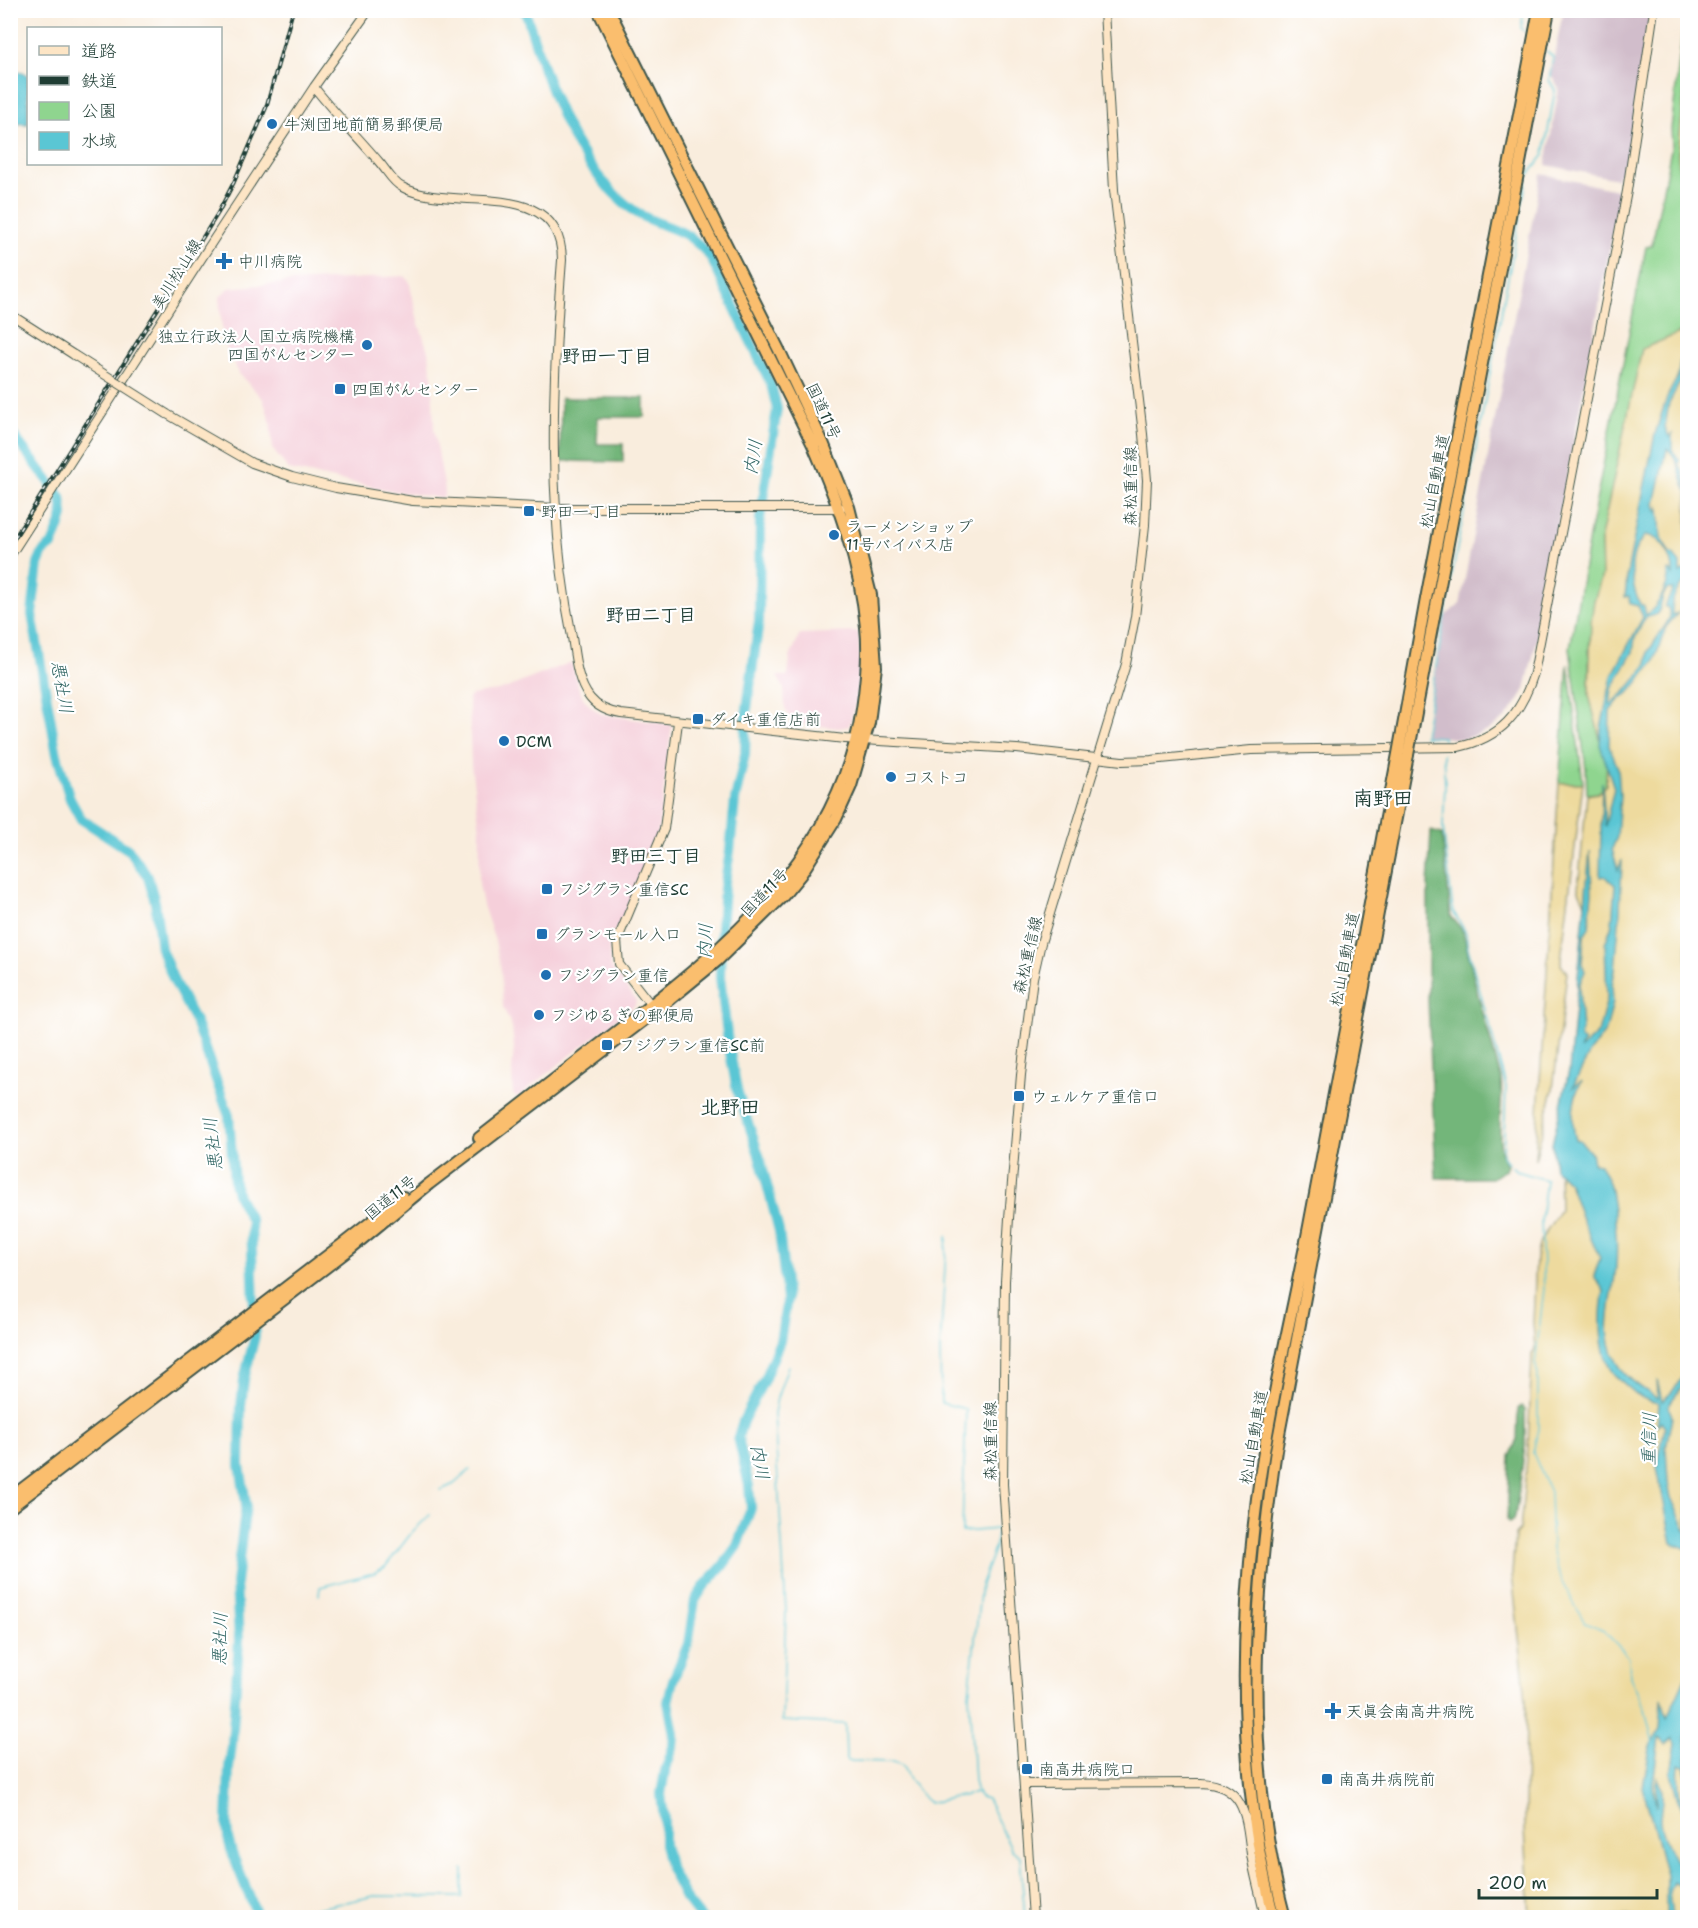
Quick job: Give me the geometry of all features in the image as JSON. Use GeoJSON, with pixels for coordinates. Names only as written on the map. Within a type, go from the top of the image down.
{"type":"FeatureCollection","features":[{"type":"Feature","properties":{"kind":"highway","name":"国道11号"},"geometry":{"type":"LineString","coordinates":[[598,10],[844,508]]}},
{"type":"Feature","properties":{"kind":"highway","name":"国道11号"},"geometry":{"type":"LineString","coordinates":[[260,1312],[700,970],[801,874],[836,819],[851,786],[875,683],[874,626],[871,595],[844,508],[824,445],[609,10]]}},
{"type":"Feature","properties":{"kind":"highway","name":"松山自動車道"},"geometry":{"type":"LineString","coordinates":[[1539,10],[1540,33]]}},
{"type":"Feature","properties":{"kind":"highway","name":"松山自動車道"},"geometry":{"type":"LineString","coordinates":[[1285,1917],[1270,1849],[1259,1764],[1256,1672],[1258,1598],[1265,1524],[1344,1064],[1540,33],[1549,10]]}},
{"type":"Feature","properties":{"kind":"highway","name":"国道11号"},"geometry":{"type":"LineString","coordinates":[[10,1508],[651,1005],[700,970]]}},
{"type":"Feature","properties":{"kind":"highway","name":"松山自動車道"},"geometry":{"type":"LineString","coordinates":[[1274,1917],[1259,1851],[1251,1798],[1245,1672],[1247,1597],[1254,1522],[1267,1437],[1344,1064]]}},
{"type":"Feature","properties":{"kind":"highway","name":"国道11号"},"geometry":{"type":"LineString","coordinates":[[10,1498],[246,1323]]}},
{"type":"Feature","properties":{"kind":"street","name":"美川松山線"},"geometry":{"type":"LineString","coordinates":[[10,556],[214,239],[314,87],[369,10]]}},
{"type":"Feature","properties":{"kind":"street","name":"森松重信線"},"geometry":{"type":"LineString","coordinates":[[1033,1917],[1003,1484],[1005,1281],[1009,1218],[1033,978],[1041,943],[1131,641],[1142,565],[1147,480],[1114,190],[1104,10]]}},
{"type":"Feature","properties":{"kind":"street"},"geometry":{"type":"LineString","coordinates":[[314,87],[399,186],[420,195],[524,205],[540,213],[554,227],[562,250],[554,364],[559,562],[567,615],[581,679],[589,697],[600,707],[613,712],[678,722],[740,726],[861,740],[1017,749],[1097,760],[1151,760],[1251,750],[1458,747],[1484,740],[1506,724],[1518,711],[1527,695],[1534,673],[1623,214],[1654,10]]}},
{"type":"Feature","properties":{"kind":"street"},"geometry":{"type":"LineString","coordinates":[[10,314],[167,414],[252,463],[292,477],[336,488],[413,501],[557,508],[844,508]]}},
{"type":"Feature","properties":{"kind":"street"},"geometry":{"type":"LineString","coordinates":[[651,1005],[619,964],[617,941],[664,830],[678,722]]}},
{"type":"Feature","properties":{"kind":"street"},"geometry":{"type":"LineString","coordinates":[[1024,1784],[1215,1784],[1225,1788],[1240,1802],[1245,1813],[1251,1854],[1265,1917]]}},
{"type":"Feature","properties":{"kind":"shaded area"},"geometry":{"type":"Polygon","coordinates":[[[1563,11],[1650,11],[1627,174],[1618,175],[1617,179],[1546,165],[1559,88],[1551,74],[1563,11]]]}},
{"type":"Feature","properties":{"kind":"shaded area"},"geometry":{"type":"Polygon","coordinates":[[[1541,174],[1617,190],[1620,193],[1536,643],[1525,689],[1505,718],[1487,731],[1463,739],[1425,735],[1446,615],[1460,605],[1541,174]]]}},
{"type":"Feature","properties":{"kind":"shaded area"},"geometry":{"type":"Polygon","coordinates":[[[405,276],[409,281],[418,321],[429,354],[434,429],[445,490],[444,496],[440,498],[395,491],[289,470],[273,450],[270,420],[263,399],[240,375],[228,352],[223,337],[219,298],[229,288],[405,276]]]}},
{"type":"Feature","properties":{"kind":"shaded area"},"geometry":{"type":"Polygon","coordinates":[[[859,632],[860,663],[857,700],[849,726],[839,728],[792,723],[785,708],[784,688],[777,676],[788,676],[790,657],[800,634],[859,632]]]}},
{"type":"Feature","properties":{"kind":"shaded area"},"geometry":{"type":"Polygon","coordinates":[[[569,663],[572,664],[583,698],[601,714],[672,725],[657,840],[620,925],[613,932],[609,948],[610,966],[636,1000],[635,1005],[517,1097],[513,1094],[512,1027],[503,1007],[501,970],[479,884],[480,830],[471,765],[469,699],[471,695],[502,690],[569,663]]]}},
{"type":"Feature","properties":{"kind":"green space"},"geometry":{"type":"Polygon","coordinates":[[[1685,11],[1687,11],[1687,69],[1678,154],[1687,243],[1687,330],[1642,349],[1601,537],[1602,576],[1594,601],[1589,649],[1589,695],[1607,758],[1606,785],[1598,793],[1587,794],[1586,769],[1570,648],[1589,537],[1646,247],[1651,246],[1653,240],[1672,144],[1671,129],[1685,11]]]}},
{"type":"Feature","properties":{"kind":"green space"},"geometry":{"type":"Polygon","coordinates":[[[561,398],[644,398],[644,417],[598,417],[597,444],[623,444],[623,462],[560,461],[561,398]]]}},
{"type":"Feature","properties":{"kind":"green space"},"geometry":{"type":"Polygon","coordinates":[[[1568,664],[1583,783],[1559,783],[1568,664]]]}},
{"type":"Feature","properties":{"kind":"green space"},"geometry":{"type":"Polygon","coordinates":[[[1431,831],[1442,834],[1451,916],[1463,931],[1501,1078],[1500,1135],[1503,1157],[1507,1165],[1505,1170],[1492,1178],[1436,1178],[1428,1001],[1428,886],[1431,831]]]}},
{"type":"Feature","properties":{"kind":"green space"},"geometry":{"type":"Polygon","coordinates":[[[1521,1406],[1525,1409],[1525,1446],[1516,1511],[1513,1520],[1509,1523],[1507,1520],[1510,1456],[1517,1440],[1518,1409],[1521,1406]]]}},
{"type":"Feature","properties":{"kind":"sand"},"geometry":{"type":"Polygon","coordinates":[[[1687,69],[1688,243],[1678,154],[1687,69]]]}},
{"type":"Feature","properties":{"kind":"sand"},"geometry":{"type":"Polygon","coordinates":[[[1687,330],[1687,1917],[1530,1917],[1525,1828],[1526,1700],[1512,1574],[1515,1535],[1520,1530],[1528,1449],[1532,1354],[1535,1349],[1533,1323],[1536,1258],[1540,1241],[1560,1210],[1559,1167],[1576,1095],[1572,1063],[1587,907],[1578,889],[1587,795],[1598,793],[1606,785],[1607,758],[1589,695],[1591,623],[1594,601],[1602,576],[1601,537],[1642,349],[1687,330]]]}},
{"type":"Feature","properties":{"kind":"sand"},"geometry":{"type":"Polygon","coordinates":[[[1559,783],[1583,783],[1561,959],[1561,965],[1567,972],[1553,1089],[1535,1160],[1559,783]]]}},
{"type":"Feature","properties":{"kind":"water"},"geometry":{"type":"Polygon","coordinates":[[[11,71],[22,72],[27,75],[27,124],[11,123],[11,71]]]}},
{"type":"Feature","properties":{"kind":"water"},"geometry":{"type":"Polygon","coordinates":[[[1687,347],[1682,365],[1682,378],[1669,403],[1665,427],[1669,437],[1672,434],[1672,449],[1680,461],[1678,464],[1683,471],[1687,491],[1677,463],[1667,449],[1655,504],[1657,511],[1659,507],[1661,537],[1670,554],[1673,554],[1680,564],[1680,573],[1687,568],[1687,580],[1675,595],[1672,615],[1678,613],[1666,627],[1654,662],[1631,691],[1610,711],[1609,746],[1618,768],[1620,795],[1617,837],[1612,849],[1618,870],[1622,860],[1620,911],[1612,985],[1613,1002],[1606,1031],[1590,1052],[1573,1087],[1582,1081],[1574,1102],[1573,1126],[1576,1140],[1580,1140],[1591,1153],[1593,1163],[1600,1164],[1611,1190],[1617,1248],[1608,1327],[1615,1359],[1629,1378],[1658,1399],[1657,1380],[1662,1401],[1672,1392],[1687,1370],[1687,1379],[1668,1406],[1672,1416],[1666,1448],[1671,1498],[1687,1532],[1687,1549],[1672,1543],[1657,1468],[1665,1427],[1661,1421],[1657,1426],[1659,1403],[1646,1400],[1634,1392],[1615,1375],[1608,1365],[1601,1334],[1604,1291],[1594,1276],[1600,1258],[1583,1222],[1569,1183],[1555,1169],[1552,1144],[1569,1071],[1590,851],[1592,892],[1589,928],[1584,936],[1582,964],[1585,971],[1579,986],[1582,1031],[1580,1036],[1584,1041],[1580,1050],[1598,1033],[1607,999],[1605,944],[1612,924],[1615,885],[1604,876],[1600,877],[1602,782],[1605,826],[1614,788],[1600,745],[1601,728],[1612,676],[1643,617],[1638,606],[1630,604],[1629,596],[1625,597],[1628,568],[1655,434],[1667,397],[1678,376],[1680,362],[1687,347]],[[1646,535],[1635,551],[1632,571],[1635,592],[1640,604],[1644,606],[1646,615],[1662,595],[1668,571],[1670,570],[1673,575],[1673,569],[1666,550],[1658,540],[1646,535]],[[1668,589],[1664,594],[1658,614],[1645,618],[1635,638],[1633,652],[1612,689],[1610,705],[1626,691],[1647,665],[1648,652],[1670,618],[1668,607],[1665,607],[1673,589],[1668,589]]]}},
{"type":"Feature","properties":{"kind":"water"},"geometry":{"type":"Polygon","coordinates":[[[1687,1674],[1688,1727],[1685,1736],[1687,1775],[1685,1767],[1679,1764],[1678,1779],[1687,1818],[1678,1801],[1671,1773],[1676,1743],[1673,1738],[1666,1744],[1659,1738],[1653,1784],[1656,1807],[1657,1777],[1662,1792],[1660,1819],[1662,1833],[1685,1876],[1683,1865],[1687,1824],[1687,1885],[1684,1888],[1673,1882],[1669,1892],[1672,1917],[1666,1917],[1666,1875],[1643,1787],[1650,1748],[1660,1728],[1662,1698],[1667,1718],[1687,1674]]]}},
{"type":"Feature","properties":{"kind":"waterway","name":"内川"},"geometry":{"type":"LineString","coordinates":[[525,10],[552,93],[577,145],[592,168],[633,210],[688,236],[711,258],[771,384],[777,409],[760,519],[759,621],[746,716],[745,754],[735,800],[724,888],[720,977],[737,1090],[760,1158],[779,1231],[787,1299],[780,1341],[764,1380],[743,1421],[738,1437],[749,1486],[751,1508],[737,1546],[695,1600],[688,1644],[673,1680],[668,1702],[674,1734],[661,1794],[664,1844],[669,1866],[685,1898],[701,1918]]}},
{"type":"Feature","properties":{"kind":"waterway"},"geometry":{"type":"LineString","coordinates":[[1524,10],[1521,28],[1530,36]]}},
{"type":"Feature","properties":{"kind":"waterway"},"geometry":{"type":"LineString","coordinates":[[1443,740],[1443,737],[1424,736],[1527,177],[1544,155],[1555,90],[1549,80],[1553,57],[1547,51]]}},
{"type":"Feature","properties":{"kind":"waterway","name":"悪社川"},"geometry":{"type":"LineString","coordinates":[[10,431],[61,497],[63,515],[52,545],[43,552],[38,564],[32,614],[57,755],[70,799],[81,819],[129,850],[148,877],[155,902],[161,949],[174,981],[195,1021],[229,1116],[234,1183],[251,1221],[255,1336],[244,1379],[241,1406],[240,1465],[246,1504],[236,1583],[239,1640],[227,1824],[232,1853],[258,1918]]}},
{"type":"Feature","properties":{"kind":"waterway"},"geometry":{"type":"LineString","coordinates":[[1443,754],[1445,785],[1443,827],[1453,911],[1466,933],[1468,948],[1506,1087],[1503,1156],[1508,1163]]}},
{"type":"Feature","properties":{"kind":"waterway"},"geometry":{"type":"LineString","coordinates":[[1512,1167],[1520,1172],[1546,1180],[1541,1220],[1544,1289],[1535,1364],[1538,1374],[1538,1429],[1533,1453],[1550,1492],[1552,1549],[1560,1578],[1585,1623],[1604,1631],[1629,1657],[1630,1677],[1645,1709],[1653,1743]]}},
{"type":"Feature","properties":{"kind":"waterway"},"geometry":{"type":"LineString","coordinates":[[947,1236],[940,1349],[941,1403],[966,1409],[962,1532],[997,1529],[996,1544],[981,1584],[969,1695],[974,1781],[977,1793],[980,1797],[987,1799],[1012,1850],[1020,1856],[1025,1918]]}},
{"type":"Feature","properties":{"kind":"waterway"},"geometry":{"type":"LineString","coordinates":[[788,1366],[774,1414],[786,1611],[782,1721],[845,1724],[846,1759],[848,1761],[893,1762],[902,1765],[910,1781],[929,1803],[976,1793]]}},
{"type":"Feature","properties":{"kind":"waterway"},"geometry":{"type":"LineString","coordinates":[[441,1490],[454,1484],[470,1470]]}},
{"type":"Feature","properties":{"kind":"waterway"},"geometry":{"type":"LineString","coordinates":[[319,1595],[320,1587],[374,1573],[385,1567],[413,1531],[430,1515]]}},
{"type":"Feature","properties":{"kind":"waterway"},"geometry":{"type":"LineString","coordinates":[[284,1918],[296,1913],[374,1896],[462,1897],[463,1869]]}},
{"type":"Feature","properties":{"kind":"railway"},"geometry":{"type":"LineString","coordinates":[[10,545],[218,213],[266,108],[293,10]]}},
{"type":"Feature","properties":{"kind":"place","name":"牛渕団地前簡易郵便局"},"geometry":{"type":"Point","coordinates":[272,124]}},
{"type":"Feature","properties":{"kind":"place","name":"中川病院"},"geometry":{"type":"Point","coordinates":[224,261]}},
{"type":"Feature","properties":{"kind":"place","name":"独立行政法人 国立病院機構 四国がんセンター"},"geometry":{"type":"Point","coordinates":[367,345]}},
{"type":"Feature","properties":{"kind":"place","name":"四国がんセンター"},"geometry":{"type":"Point","coordinates":[340,389]}},
{"type":"Feature","properties":{"kind":"place","name":"野田一丁目"},"geometry":{"type":"Point","coordinates":[529,511]}},
{"type":"Feature","properties":{"kind":"place","name":"ラーメンショップ 11号バイパス店"},"geometry":{"type":"Point","coordinates":[834,535]}},
{"type":"Feature","properties":{"kind":"place","name":"ダイキ重信店前"},"geometry":{"type":"Point","coordinates":[698,719]}},
{"type":"Feature","properties":{"kind":"place","name":"DCM"},"geometry":{"type":"Point","coordinates":[504,741]}},
{"type":"Feature","properties":{"kind":"place","name":"コストコ"},"geometry":{"type":"Point","coordinates":[891,777]}},
{"type":"Feature","properties":{"kind":"place","name":"フジグラン重信SC"},"geometry":{"type":"Point","coordinates":[547,889]}},
{"type":"Feature","properties":{"kind":"place","name":"グランモール入口"},"geometry":{"type":"Point","coordinates":[542,934]}},
{"type":"Feature","properties":{"kind":"place","name":"フジグラン重信"},"geometry":{"type":"Point","coordinates":[546,975]}},
{"type":"Feature","properties":{"kind":"place","name":"フジゆるぎの郵便局"},"geometry":{"type":"Point","coordinates":[539,1015]}},
{"type":"Feature","properties":{"kind":"place","name":"フジグラン重信SC前"},"geometry":{"type":"Point","coordinates":[607,1045]}},
{"type":"Feature","properties":{"kind":"place","name":"ウェルケア重信口"},"geometry":{"type":"Point","coordinates":[1019,1096]}},
{"type":"Feature","properties":{"kind":"place","name":"天眞会南高井病院"},"geometry":{"type":"Point","coordinates":[1333,1711]}},
{"type":"Feature","properties":{"kind":"place","name":"南高井病院口"},"geometry":{"type":"Point","coordinates":[1027,1769]}},
{"type":"Feature","properties":{"kind":"place","name":"南高井病院前"},"geometry":{"type":"Point","coordinates":[1327,1779]}},
{"type":"Feature","properties":{"kind":"district","name":"野田一丁目"},"geometry":{"type":"Point","coordinates":[607,356]}},
{"type":"Feature","properties":{"kind":"district","name":"野田二丁目"},"geometry":{"type":"Point","coordinates":[651,615]}},
{"type":"Feature","properties":{"kind":"district","name":"南野田"},"geometry":{"type":"Point","coordinates":[1383,798]}},
{"type":"Feature","properties":{"kind":"district","name":"野田三丁目"},"geometry":{"type":"Point","coordinates":[656,856]}},
{"type":"Feature","properties":{"kind":"district","name":"北野田"},"geometry":{"type":"Point","coordinates":[730,1107]}},
{"type":"Feature","properties":{"kind":"water label","name":"重信川"},"geometry":{"type":"Point","coordinates":[1649,1439]}}]}
